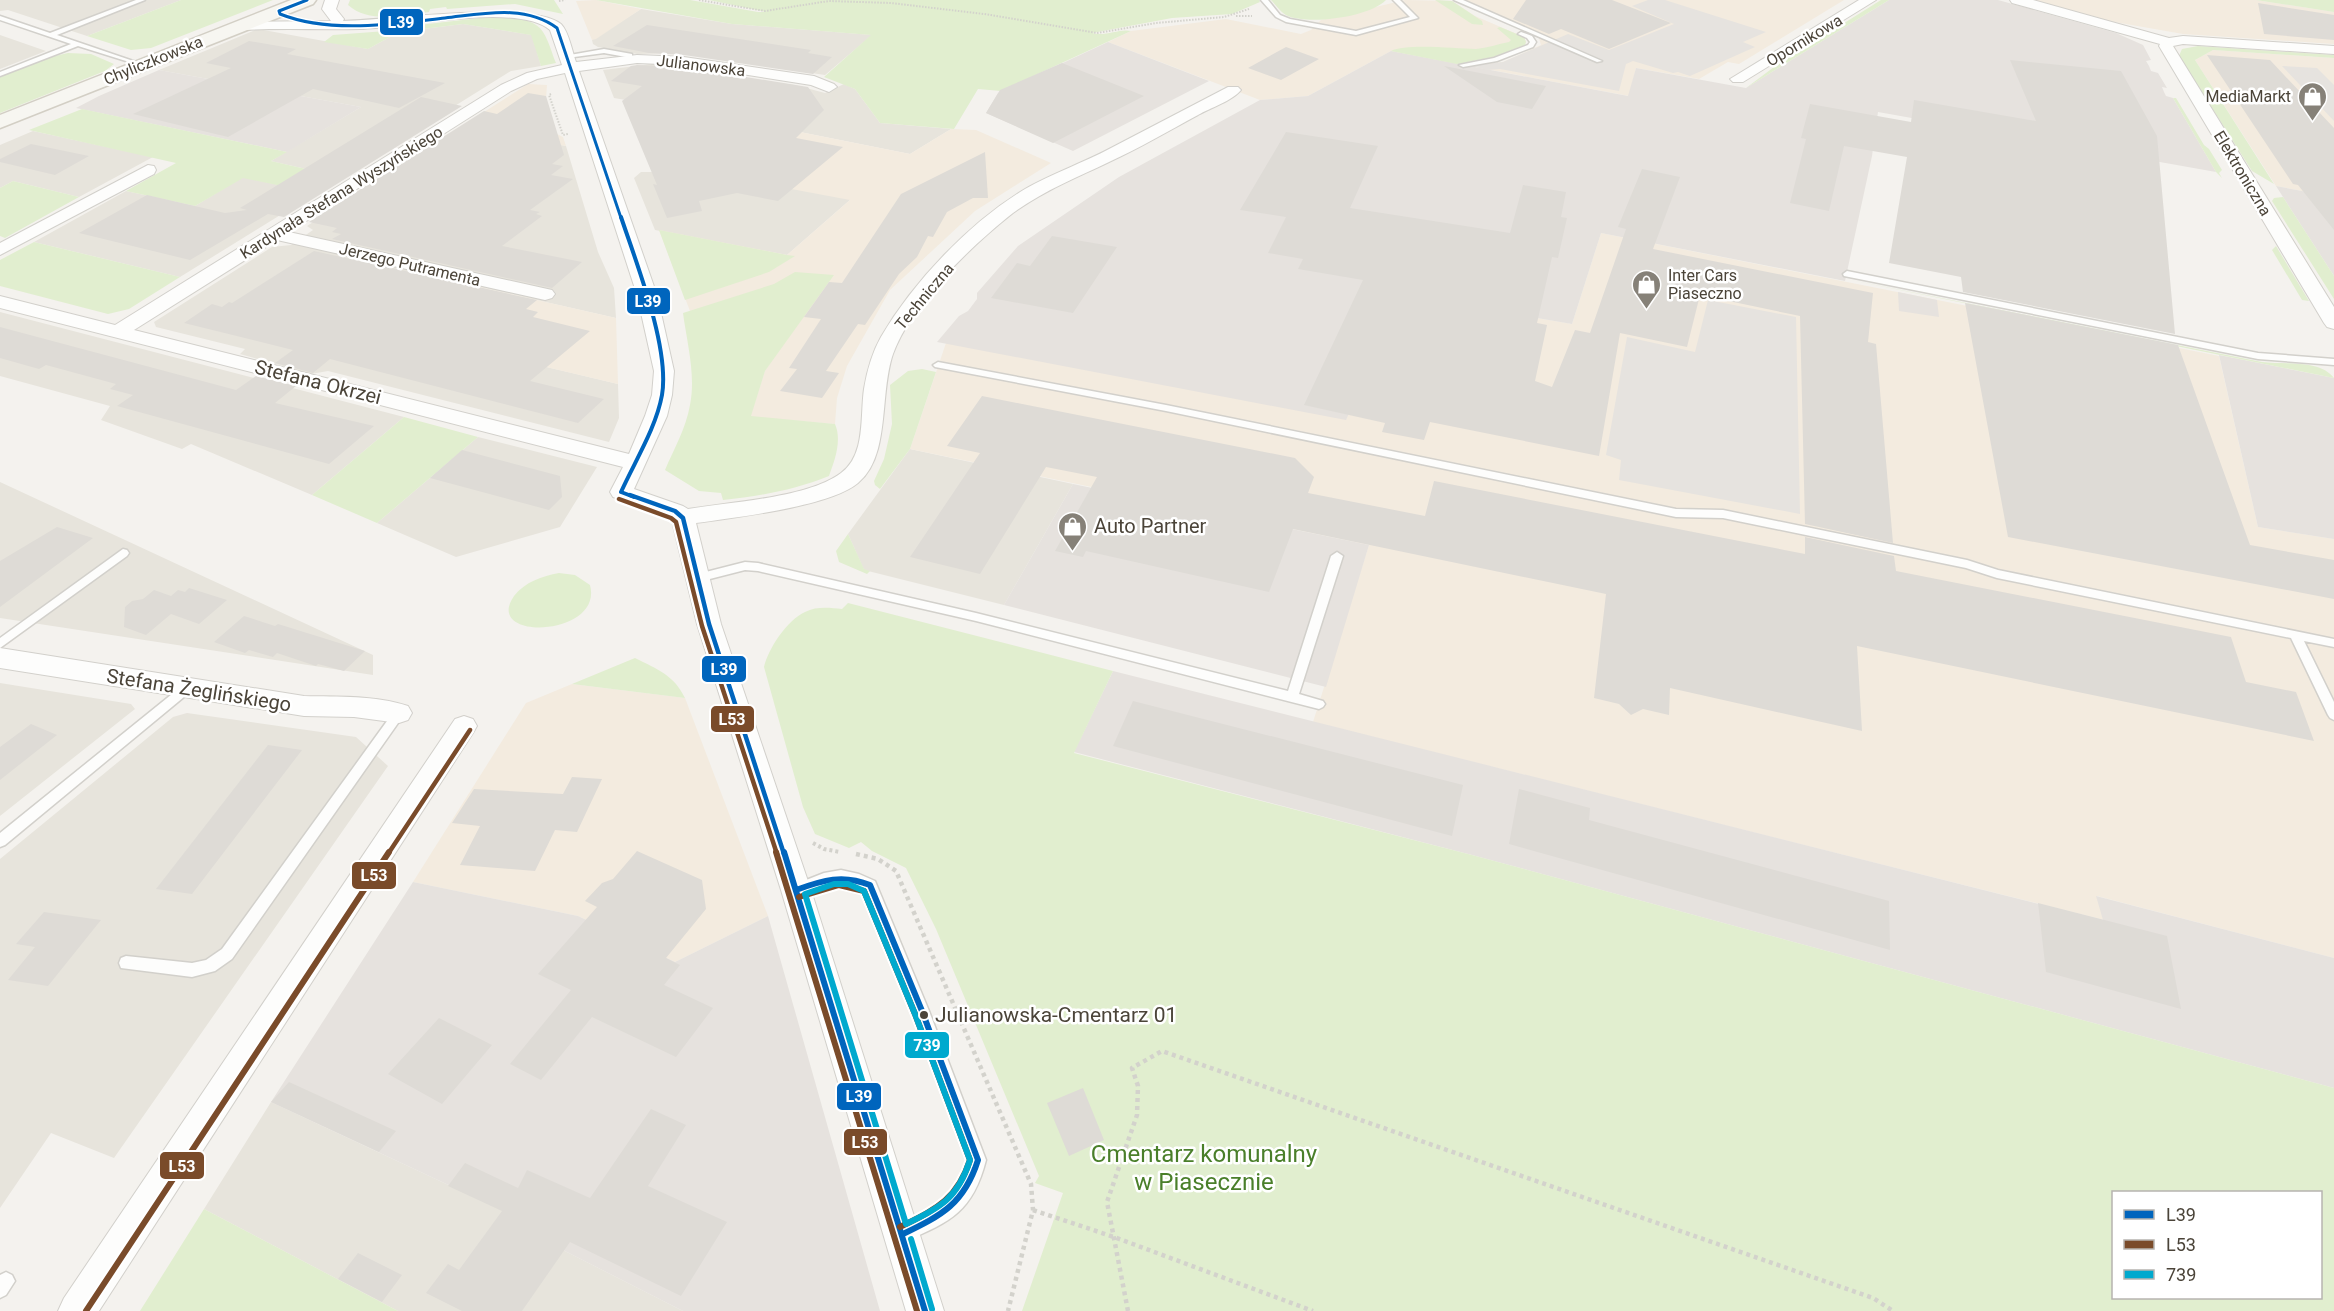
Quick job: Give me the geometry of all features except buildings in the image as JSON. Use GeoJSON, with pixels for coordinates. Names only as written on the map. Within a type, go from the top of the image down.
{"type":"FeatureCollection","features":[{"type":"Feature","properties":{"kind":"street"},"geometry":{"type":"LineString","coordinates":[[332,0],[329,9],[344,21]]}},
{"type":"Feature","properties":{"kind":"street","name":"Opornikowa"},"geometry":{"type":"LineString","coordinates":[[1738,79],[1869,0]]}},
{"type":"Feature","properties":{"kind":"street"},"geometry":{"type":"LineString","coordinates":[[2017,0],[2169,42],[2183,40],[2334,51]]}},
{"type":"Feature","properties":{"kind":"street"},"geometry":{"type":"LineString","coordinates":[[307,25],[285,18],[292,6],[344,21],[378,24],[492,13],[517,14],[552,22],[557,28],[647,295],[664,370],[662,395],[636,463],[621,492],[675,511],[683,518],[718,653],[796,890],[925,1311]]}},
{"type":"Feature","properties":{"kind":"street","name":"Chyliczkowska"},"geometry":{"type":"LineString","coordinates":[[0,122],[292,6]]}},
{"type":"Feature","properties":{"kind":"street"},"geometry":{"type":"LineString","coordinates":[[240,26],[266,24],[329,26],[344,21]]}},
{"type":"Feature","properties":{"kind":"street","name":"Elektroniczna"},"geometry":{"type":"LineString","coordinates":[[2169,42],[2166,46],[2334,323]]}},
{"type":"Feature","properties":{"kind":"street","name":"Julianowska"},"geometry":{"type":"LineString","coordinates":[[569,62],[684,61],[814,81],[829,87]]}},
{"type":"Feature","properties":{"kind":"street","name":"Kardynała Stefana Wyszyńskiego"},"geometry":{"type":"LineString","coordinates":[[117,332],[506,88],[569,62]]}},
{"type":"Feature","properties":{"kind":"street","name":"Techniczna"},"geometry":{"type":"LineString","coordinates":[[683,518],[814,494],[848,480],[864,465],[869,448],[875,381],[881,358],[890,340],[921,295],[992,220],[1025,197],[1116,153],[1233,90]]}},
{"type":"Feature","properties":{"kind":"street"},"geometry":{"type":"LineString","coordinates":[[0,250],[147,170]]}},
{"type":"Feature","properties":{"kind":"street","name":"Jerzego Putramenta"},"geometry":{"type":"LineString","coordinates":[[274,234],[545,294]]}},
{"type":"Feature","properties":{"kind":"street","name":"Stefana Okrzei"},"geometry":{"type":"LineString","coordinates":[[0,302],[636,463]]}},
{"type":"Feature","properties":{"kind":"street","name":"Stefana Żeglińskiego"},"geometry":{"type":"LineString","coordinates":[[0,658],[186,689],[327,708],[354,707],[399,713]]}},
{"type":"Feature","properties":{"kind":"street"},"geometry":{"type":"LineString","coordinates":[[77,1311],[464,726]]}},
{"type":"Feature","properties":{"kind":"lane"},"geometry":{"type":"LineString","coordinates":[[50,35],[142,0]]}},
{"type":"Feature","properties":{"kind":"lane"},"geometry":{"type":"LineString","coordinates":[[1264,1],[1278,16],[1288,21],[1356,33],[1415,18],[1396,0]]}},
{"type":"Feature","properties":{"kind":"lane"},"geometry":{"type":"LineString","coordinates":[[1456,0],[1599,61]]}},
{"type":"Feature","properties":{"kind":"lane"},"geometry":{"type":"LineString","coordinates":[[1463,65],[1495,60],[1524,50],[1533,42],[1530,37],[1489,19],[1482,11]]}},
{"type":"Feature","properties":{"kind":"lane"},"geometry":{"type":"LineString","coordinates":[[0,18],[140,65]]}},
{"type":"Feature","properties":{"kind":"lane"},"geometry":{"type":"LineString","coordinates":[[0,74],[78,44]]}},
{"type":"Feature","properties":{"kind":"lane"},"geometry":{"type":"LineString","coordinates":[[1846,274],[2258,356],[2334,362]]}},
{"type":"Feature","properties":{"kind":"lane"},"geometry":{"type":"LineString","coordinates":[[938,365],[1166,408],[1676,513],[1723,514],[2334,643]]}},
{"type":"Feature","properties":{"kind":"lane"},"geometry":{"type":"LineString","coordinates":[[0,644],[123,553]]}},
{"type":"Feature","properties":{"kind":"lane"},"geometry":{"type":"LineString","coordinates":[[1292,697],[1337,556]]}},
{"type":"Feature","properties":{"kind":"lane"},"geometry":{"type":"LineString","coordinates":[[698,578],[745,566],[758,567],[999,623],[1318,704]]}},
{"type":"Feature","properties":{"kind":"lane"},"geometry":{"type":"LineString","coordinates":[[2295,635],[2334,715]]}},
{"type":"Feature","properties":{"kind":"lane"},"geometry":{"type":"LineString","coordinates":[[0,841],[186,689]]}},
{"type":"Feature","properties":{"kind":"lane"},"geometry":{"type":"LineString","coordinates":[[126,963],[192,970],[210,966],[227,954],[399,713]]}},
{"type":"Feature","properties":{"kind":"lane"},"geometry":{"type":"LineString","coordinates":[[796,890],[838,874],[856,878],[870,885],[922,1011],[978,1160],[974,1182],[957,1206],[903,1234]]}},
{"type":"Feature","properties":{"kind":"path"},"geometry":{"type":"LineString","coordinates":[[559,1],[565,0]]}},
{"type":"Feature","properties":{"kind":"path"},"geometry":{"type":"LineString","coordinates":[[699,0],[765,11],[829,1],[891,3],[984,14],[1097,33],[1143,25],[1232,16],[1264,1]]}},
{"type":"Feature","properties":{"kind":"path"},"geometry":{"type":"LineString","coordinates":[[1128,1311],[1107,1202],[1137,1115],[1138,1086],[1132,1068],[1162,1051],[1873,1298],[1893,1311]]}},
{"type":"Feature","properties":{"kind":"path"},"geometry":{"type":"LineString","coordinates":[[1033,1210],[1114,1237],[1313,1311]]}},
{"type":"Feature","properties":{"kind":"shaded area"},"geometry":{"type":"Polygon","coordinates":[[[0,0],[181,0],[87,36],[8,10],[0,11],[0,0]]]}},
{"type":"Feature","properties":{"kind":"shaded area"},"geometry":{"type":"Polygon","coordinates":[[[596,0],[641,9],[592,40],[576,1],[596,0]]]}},
{"type":"Feature","properties":{"kind":"shaded area"},"geometry":{"type":"Polygon","coordinates":[[[1405,0],[1452,1],[1475,16],[1524,37],[1526,42],[1524,45],[1493,57],[1457,64],[1391,51],[1308,96],[1260,100],[1108,42],[1131,31],[1226,19],[1301,34],[1311,30],[1321,20],[1405,0]]]}},
{"type":"Feature","properties":{"kind":"shaded area"},"geometry":{"type":"Polygon","coordinates":[[[1462,0],[1844,0],[1739,64],[1728,62],[1699,79],[1636,68],[1629,96],[1470,66],[1503,62],[1541,45],[1539,38],[1505,23],[1512,20],[1462,0]]]}},
{"type":"Feature","properties":{"kind":"shaded area"},"geometry":{"type":"Polygon","coordinates":[[[1648,0],[1665,0],[1766,32],[1743,42],[1755,47],[1690,76],[1633,61],[1626,64],[1619,91],[1500,69],[1488,70],[1470,66],[1503,62],[1568,34],[1609,50],[1674,24],[1632,6],[1648,0]]]}},
{"type":"Feature","properties":{"kind":"shaded area"},"geometry":{"type":"Polygon","coordinates":[[[1889,0],[1998,0],[2116,33],[2143,45],[2151,60],[2146,61],[2151,71],[2158,73],[2167,88],[2162,87],[2166,96],[2173,98],[2216,172],[1878,112],[1872,156],[1845,281],[1601,233],[1572,324],[1422,298],[1353,405],[1346,420],[937,342],[959,316],[968,311],[977,299],[977,293],[1018,246],[1119,177],[1260,100],[1308,96],[1391,51],[1628,96],[1636,68],[1746,88],[1889,0]]]}},
{"type":"Feature","properties":{"kind":"shaded area"},"geometry":{"type":"Polygon","coordinates":[[[2035,0],[2256,0],[2334,12],[2334,44],[2183,34],[2109,21],[2035,0]]]}},
{"type":"Feature","properties":{"kind":"shaded area"},"geometry":{"type":"Polygon","coordinates":[[[641,9],[732,24],[872,35],[825,75],[677,53],[637,54],[598,47],[593,44],[592,40],[641,9]]]}},
{"type":"Feature","properties":{"kind":"shaded area"},"geometry":{"type":"Polygon","coordinates":[[[463,24],[532,35],[541,66],[511,71],[341,177],[271,161],[361,107],[159,70],[258,29],[368,49],[399,32],[463,24]]]}},
{"type":"Feature","properties":{"kind":"shaded area"},"geometry":{"type":"Polygon","coordinates":[[[0,35],[46,51],[0,69],[0,35]]]}},
{"type":"Feature","properties":{"kind":"shaded area"},"geometry":{"type":"Polygon","coordinates":[[[1108,42],[1209,81],[1073,151],[986,113],[998,93],[1108,42]]]}},
{"type":"Feature","properties":{"kind":"shaded area"},"geometry":{"type":"Polygon","coordinates":[[[2213,50],[2334,58],[2334,197],[2276,186],[2195,60],[2213,50]]]}},
{"type":"Feature","properties":{"kind":"shaded area"},"geometry":{"type":"Polygon","coordinates":[[[652,64],[795,85],[825,93],[844,84],[855,89],[880,123],[951,129],[910,154],[795,131],[851,199],[787,255],[655,230],[634,178],[641,172],[655,172],[708,114],[614,98],[603,70],[652,64]]]}},
{"type":"Feature","properties":{"kind":"shaded area"},"geometry":{"type":"Polygon","coordinates":[[[2282,66],[2317,68],[2334,85],[2334,121],[2282,66]]]}},
{"type":"Feature","properties":{"kind":"shaded area"},"geometry":{"type":"Polygon","coordinates":[[[159,70],[361,107],[287,152],[76,108],[159,70]]]}},
{"type":"Feature","properties":{"kind":"shaded area"},"geometry":{"type":"Polygon","coordinates":[[[528,84],[547,85],[546,99],[557,134],[563,137],[566,146],[462,126],[528,84]]]}},
{"type":"Feature","properties":{"kind":"shaded area"},"geometry":{"type":"Polygon","coordinates":[[[462,126],[566,146],[598,252],[614,288],[616,318],[418,273],[346,319],[618,384],[619,418],[609,442],[328,371],[311,374],[240,354],[245,349],[156,327],[154,322],[272,247],[291,245],[313,230],[307,226],[462,126]]]}},
{"type":"Feature","properties":{"kind":"shaded area"},"geometry":{"type":"Polygon","coordinates":[[[951,129],[976,130],[1051,163],[975,211],[890,290],[847,366],[837,398],[835,424],[750,417],[765,371],[771,362],[700,360],[690,311],[659,230],[787,255],[850,200],[738,179],[795,131],[910,154],[951,129]]]}},
{"type":"Feature","properties":{"kind":"shaded area"},"geometry":{"type":"Polygon","coordinates":[[[33,131],[153,157],[79,197],[13,181],[0,188],[0,145],[33,131]]]}},
{"type":"Feature","properties":{"kind":"shaded area"},"geometry":{"type":"Polygon","coordinates":[[[243,177],[316,193],[180,277],[34,242],[126,191],[195,206],[243,177]]]}},
{"type":"Feature","properties":{"kind":"shaded area"},"geometry":{"type":"Polygon","coordinates":[[[2276,186],[2334,197],[2334,276],[2283,197],[2276,186]]]}},
{"type":"Feature","properties":{"kind":"shaded area"},"geometry":{"type":"Polygon","coordinates":[[[1601,233],[2219,356],[2258,527],[2334,539],[2334,958],[2097,896],[2104,920],[1313,722],[1369,545],[910,449],[946,343],[1346,419],[1422,298],[1572,324],[1601,233]]]}},
{"type":"Feature","properties":{"kind":"shaded area"},"geometry":{"type":"Polygon","coordinates":[[[418,273],[616,318],[618,384],[385,329],[373,307],[418,273]]]}},
{"type":"Feature","properties":{"kind":"shaded area"},"geometry":{"type":"Polygon","coordinates":[[[1898,292],[1937,300],[1939,317],[1899,311],[1898,292]]]}},
{"type":"Feature","properties":{"kind":"shaded area"},"geometry":{"type":"Polygon","coordinates":[[[1708,300],[1796,317],[1800,514],[1619,480],[1621,460],[1606,455],[1627,337],[1695,352],[1708,300]]]}},
{"type":"Feature","properties":{"kind":"shaded area"},"geometry":{"type":"Polygon","coordinates":[[[0,312],[404,417],[312,495],[191,444],[182,449],[101,420],[110,406],[0,376],[0,312]]]}},
{"type":"Feature","properties":{"kind":"shaded area"},"geometry":{"type":"Polygon","coordinates":[[[2219,355],[2334,378],[2334,539],[2258,527],[2219,355]]]}},
{"type":"Feature","properties":{"kind":"shaded area"},"geometry":{"type":"Polygon","coordinates":[[[478,437],[597,467],[560,527],[456,557],[377,523],[478,437]]]}},
{"type":"Feature","properties":{"kind":"shaded area"},"geometry":{"type":"Polygon","coordinates":[[[910,449],[1073,484],[1004,605],[864,570],[848,534],[910,449]]]}},
{"type":"Feature","properties":{"kind":"shaded area"},"geometry":{"type":"Polygon","coordinates":[[[0,482],[373,655],[373,675],[0,618],[0,482]]]}},
{"type":"Feature","properties":{"kind":"shaded area"},"geometry":{"type":"Polygon","coordinates":[[[1073,484],[1369,545],[1326,687],[1004,605],[1073,484]]]}},
{"type":"Feature","properties":{"kind":"shaded area"},"geometry":{"type":"Polygon","coordinates":[[[1113,671],[2103,920],[2096,896],[2334,958],[2334,1088],[1472,855],[1074,752],[1113,671]]]}},
{"type":"Feature","properties":{"kind":"shaded area"},"geometry":{"type":"Polygon","coordinates":[[[0,683],[131,704],[135,709],[0,816],[0,683]]]}},
{"type":"Feature","properties":{"kind":"shaded area"},"geometry":{"type":"Polygon","coordinates":[[[572,684],[685,698],[768,916],[675,962],[578,916],[413,882],[526,703],[572,684]]]}},
{"type":"Feature","properties":{"kind":"shaded area"},"geometry":{"type":"Polygon","coordinates":[[[187,713],[356,737],[388,766],[114,1158],[51,1133],[0,1208],[0,859],[173,717],[187,713]]]}},
{"type":"Feature","properties":{"kind":"shaded area"},"geometry":{"type":"Polygon","coordinates":[[[413,882],[578,916],[675,962],[768,916],[880,1311],[683,1311],[559,1248],[532,1224],[271,1102],[413,882]]]}},
{"type":"Feature","properties":{"kind":"shaded area"},"geometry":{"type":"Polygon","coordinates":[[[271,1102],[532,1224],[559,1248],[683,1311],[398,1311],[204,1209],[271,1102]]]}},
{"type":"Feature","properties":{"kind":"green space"},"geometry":{"type":"Polygon","coordinates":[[[181,0],[273,0],[151,48],[131,50],[87,36],[181,0]]]}},
{"type":"Feature","properties":{"kind":"green space"},"geometry":{"type":"Polygon","coordinates":[[[350,0],[554,0],[563,14],[515,4],[447,9],[446,7],[430,9],[429,12],[387,17],[366,15],[356,11],[348,5],[350,0]]]}},
{"type":"Feature","properties":{"kind":"green space"},"geometry":{"type":"Polygon","coordinates":[[[596,0],[690,0],[758,12],[766,12],[709,0],[1259,0],[1260,2],[1232,14],[1172,18],[1092,33],[1131,31],[1001,91],[978,89],[954,129],[880,123],[855,89],[824,77],[871,35],[732,24],[596,0]]]}},
{"type":"Feature","properties":{"kind":"green space"},"geometry":{"type":"Polygon","coordinates":[[[1271,0],[1386,0],[1378,6],[1354,15],[1310,20],[1288,16],[1271,0]]]}},
{"type":"Feature","properties":{"kind":"green space"},"geometry":{"type":"Polygon","coordinates":[[[1435,0],[1452,1],[1482,21],[1483,25],[1472,24],[1435,0]]]}},
{"type":"Feature","properties":{"kind":"green space"},"geometry":{"type":"Polygon","coordinates":[[[1881,0],[1889,0],[1746,88],[1774,67],[1881,0]]]}},
{"type":"Feature","properties":{"kind":"green space"},"geometry":{"type":"Polygon","coordinates":[[[2256,0],[2334,0],[2334,12],[2256,0]]]}},
{"type":"Feature","properties":{"kind":"green space"},"geometry":{"type":"Polygon","coordinates":[[[480,18],[523,20],[538,26],[543,32],[556,63],[541,66],[531,35],[463,24],[399,32],[401,27],[480,18]]]}},
{"type":"Feature","properties":{"kind":"green space"},"geometry":{"type":"Polygon","coordinates":[[[1500,27],[1524,37],[1525,45],[1493,57],[1457,64],[1391,51],[1408,47],[1476,49],[1509,42],[1511,40],[1497,28],[1500,27]]]}},
{"type":"Feature","properties":{"kind":"green space"},"geometry":{"type":"Polygon","coordinates":[[[399,32],[368,49],[324,42],[333,35],[399,32]]]}},
{"type":"Feature","properties":{"kind":"green space"},"geometry":{"type":"Polygon","coordinates":[[[2198,46],[2334,55],[2334,58],[2213,50],[2195,60],[2274,184],[2252,171],[2179,56],[2182,49],[2198,46]]]}},
{"type":"Feature","properties":{"kind":"green space"},"geometry":{"type":"Polygon","coordinates":[[[68,53],[91,54],[114,64],[105,71],[0,113],[0,76],[46,58],[68,53]]]}},
{"type":"Feature","properties":{"kind":"green space"},"geometry":{"type":"Polygon","coordinates":[[[2173,98],[2176,98],[2222,170],[2219,173],[2222,178],[2216,172],[2173,98]]]}},
{"type":"Feature","properties":{"kind":"green space"},"geometry":{"type":"Polygon","coordinates":[[[82,109],[287,152],[271,161],[341,177],[316,193],[243,178],[195,206],[126,191],[176,163],[29,130],[82,109]]]}},
{"type":"Feature","properties":{"kind":"green space"},"geometry":{"type":"Polygon","coordinates":[[[13,181],[79,197],[5,238],[0,236],[0,188],[13,181]]]}},
{"type":"Feature","properties":{"kind":"green space"},"geometry":{"type":"Polygon","coordinates":[[[2283,197],[2334,276],[2334,299],[2272,201],[2274,198],[2283,197]]]}},
{"type":"Feature","properties":{"kind":"green space"},"geometry":{"type":"Polygon","coordinates":[[[659,230],[795,256],[769,272],[685,300],[659,230]]]}},
{"type":"Feature","properties":{"kind":"green space"},"geometry":{"type":"Polygon","coordinates":[[[34,242],[180,277],[129,309],[108,314],[0,286],[0,260],[34,242]]]}},
{"type":"Feature","properties":{"kind":"green space"},"geometry":{"type":"Polygon","coordinates":[[[2276,246],[2309,301],[2302,300],[2272,250],[2276,246]]]}},
{"type":"Feature","properties":{"kind":"green space"},"geometry":{"type":"Polygon","coordinates":[[[795,272],[834,275],[765,371],[751,416],[835,424],[838,443],[829,476],[790,489],[723,500],[721,493],[699,491],[665,470],[686,422],[692,394],[690,359],[683,313],[774,284],[795,272]]]}},
{"type":"Feature","properties":{"kind":"green space"},"geometry":{"type":"Polygon","coordinates":[[[1846,279],[2262,362],[2311,365],[2328,372],[2334,378],[1846,279]]]}},
{"type":"Feature","properties":{"kind":"green space"},"geometry":{"type":"Polygon","coordinates":[[[922,369],[936,372],[910,449],[880,489],[874,481],[884,459],[892,424],[890,385],[908,371],[922,369]]]}},
{"type":"Feature","properties":{"kind":"green space"},"geometry":{"type":"Polygon","coordinates":[[[404,417],[478,437],[377,523],[312,495],[404,417]]]}},
{"type":"Feature","properties":{"kind":"green space"},"geometry":{"type":"Polygon","coordinates":[[[848,534],[864,569],[870,571],[867,574],[839,562],[836,551],[848,534]]]}},
{"type":"Feature","properties":{"kind":"green space"},"geometry":{"type":"Polygon","coordinates":[[[559,573],[575,575],[590,585],[589,602],[580,615],[564,623],[545,627],[528,626],[514,621],[509,611],[518,591],[534,580],[559,573]]]}},
{"type":"Feature","properties":{"kind":"green space","name":"Cmentarz komunalny w Piasecznie"},"geometry":{"type":"Polygon","coordinates":[[[848,603],[1113,671],[1074,753],[1472,855],[2334,1088],[2334,1311],[1022,1311],[1063,1193],[1035,1183],[1039,1176],[936,929],[906,868],[872,851],[861,842],[849,848],[815,834],[803,807],[764,667],[779,636],[792,621],[805,612],[824,608],[842,609],[848,603]]]}},
{"type":"Feature","properties":{"kind":"green space"},"geometry":{"type":"Polygon","coordinates":[[[635,658],[658,669],[670,678],[685,698],[572,684],[635,658]]]}},
{"type":"Feature","properties":{"kind":"green space"},"geometry":{"type":"Polygon","coordinates":[[[204,1209],[398,1311],[140,1311],[204,1209]]]}},
{"type":"Feature","properties":{"kind":"transit line","name":"L39"},"geometry":{"type":"LineString","coordinates":[[307,0],[279,11],[280,14],[297,21],[350,25],[492,13],[518,14],[535,16],[557,28],[647,295],[664,371],[662,395],[656,416],[621,492]]}},
{"type":"Feature","properties":{"kind":"transit line","name":"L39"},"geometry":{"type":"LineString","coordinates":[[621,492],[675,511],[683,518],[709,624],[796,890],[925,1311]]}},
{"type":"Feature","properties":{"kind":"transit line","name":"L53"},"geometry":{"type":"LineString","coordinates":[[619,499],[671,518],[676,522],[702,626],[789,892],[917,1311]]}},
{"type":"Feature","properties":{"kind":"transit line","name":"L53"},"geometry":{"type":"LineString","coordinates":[[86,1311],[470,730]]}},
{"type":"Feature","properties":{"kind":"transit line","name":"L39"},"geometry":{"type":"LineString","coordinates":[[796,890],[833,878],[850,878],[870,885],[922,1011],[978,1160],[973,1176],[960,1199],[930,1221],[903,1234]]}},
{"type":"Feature","properties":{"kind":"transit line","name":"739"},"geometry":{"type":"LineString","coordinates":[[834,884],[848,884],[864,891],[915,1014],[970,1160],[966,1174],[955,1193],[939,1207],[906,1224],[805,894],[834,884]]}},
{"type":"Feature","properties":{"kind":"transit line","name":"L53"},"geometry":{"type":"LineString","coordinates":[[799,897],[839,885],[864,891],[915,1014],[970,1160],[953,1195],[935,1209],[900,1227]]}},
{"type":"Feature","properties":{"kind":"transit line","name":"739"},"geometry":{"type":"LineString","coordinates":[[911,1239],[932,1309]]}},
{"type":"Feature","properties":{"kind":"place","name":"MediaMarkt"},"geometry":{"type":"Point","coordinates":[2312,122]}},
{"type":"Feature","properties":{"kind":"place","name":"Inter Cars Piaseczno"},"geometry":{"type":"Point","coordinates":[1647,310]}},
{"type":"Feature","properties":{"kind":"place","name":"Auto Partner"},"geometry":{"type":"Point","coordinates":[1073,552]}},
{"type":"Feature","properties":{"kind":"place","name":"Julianowska-Cmentarz 01"},"geometry":{"type":"Point","coordinates":[924,1015]}}]}
